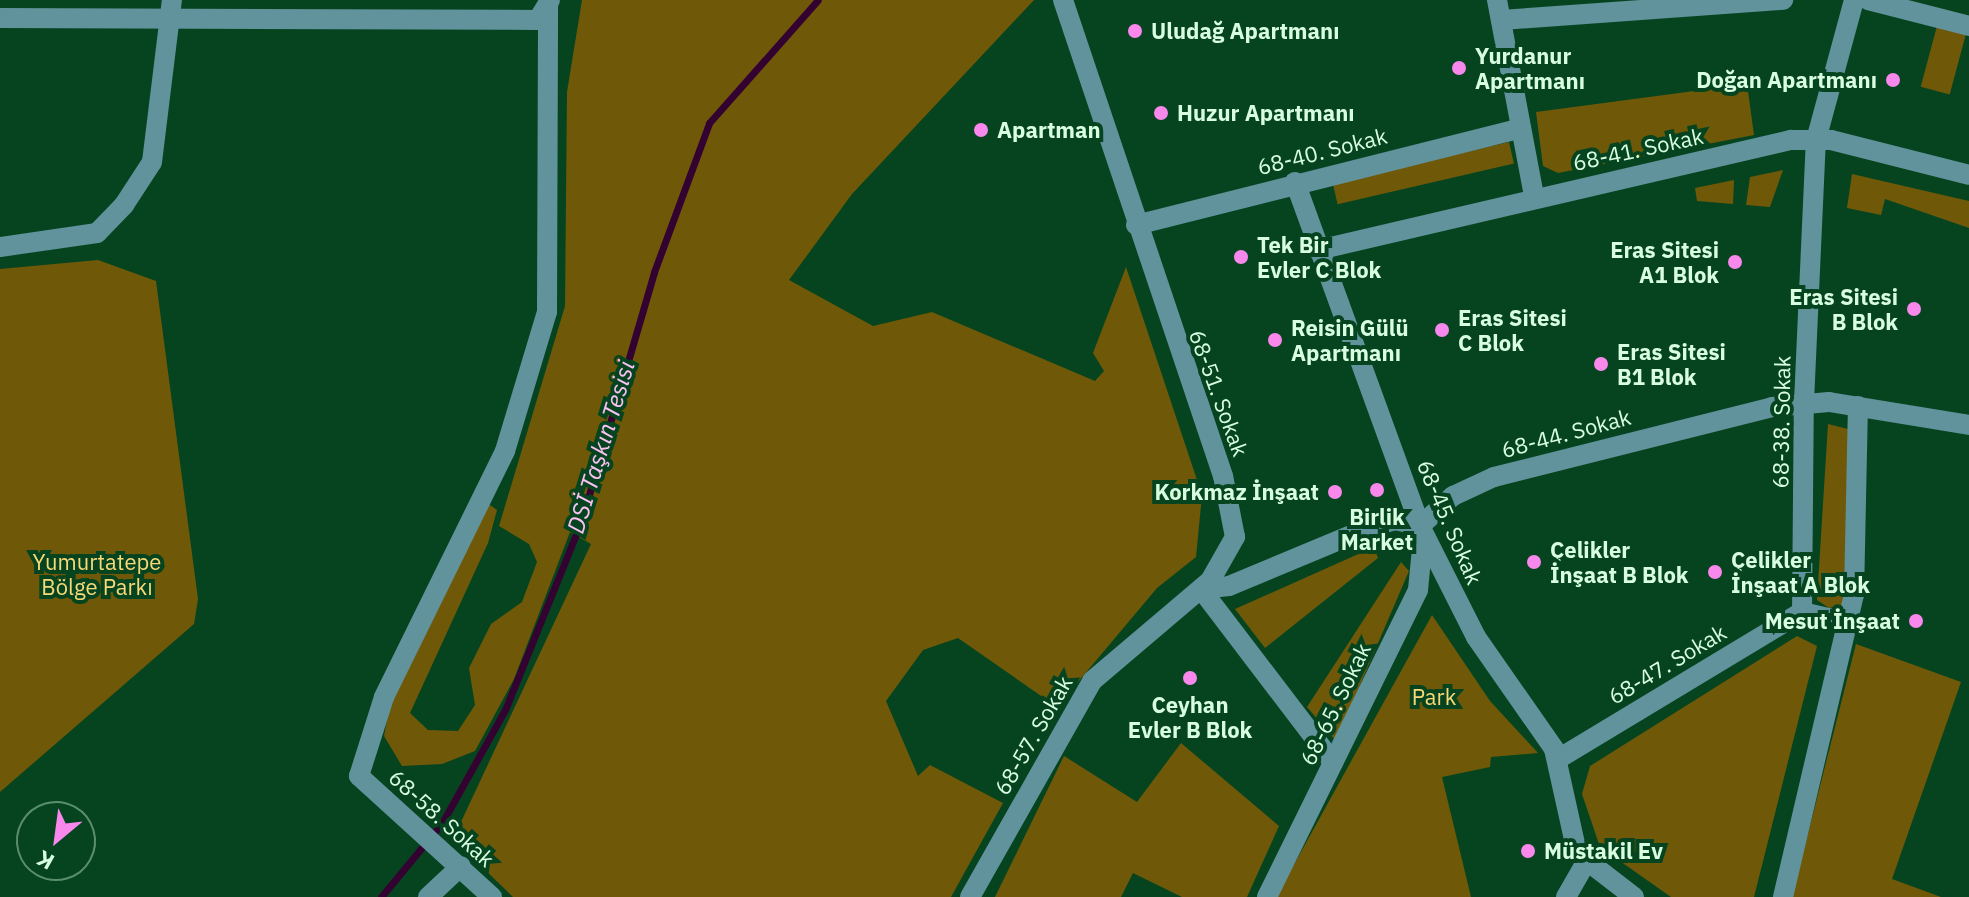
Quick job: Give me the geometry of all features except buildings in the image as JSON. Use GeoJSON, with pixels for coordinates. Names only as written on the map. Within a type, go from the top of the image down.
{"type":"FeatureCollection","features":[{"type":"Feature","properties":{"kind":"street"},"geometry":{"type":"LineString","coordinates":[[0,247],[97,233],[152,162],[172,0]]}},
{"type":"Feature","properties":{"kind":"street","name":"68-51. Sokak"},"geometry":{"type":"LineString","coordinates":[[1063,0],[1233,521],[1231,549],[1201,589]]}},
{"type":"Feature","properties":{"kind":"street"},"geometry":{"type":"LineString","coordinates":[[1534,196],[1499,10],[1783,0]]}},
{"type":"Feature","properties":{"kind":"street","name":"68-38. Sokak"},"geometry":{"type":"LineString","coordinates":[[1802,612],[1804,402],[1816,140],[1854,0]]}},
{"type":"Feature","properties":{"kind":"street"},"geometry":{"type":"LineString","coordinates":[[1868,0],[1969,26]]}},
{"type":"Feature","properties":{"kind":"street"},"geometry":{"type":"LineString","coordinates":[[0,18],[170,21],[545,8]]}},
{"type":"Feature","properties":{"kind":"street","name":"68-58. Sokak"},"geometry":{"type":"LineString","coordinates":[[492,897],[443,849],[359,776],[384,697],[505,451],[547,312],[545,8]]}},
{"type":"Feature","properties":{"kind":"street","name":"68-40. Sokak"},"geometry":{"type":"LineString","coordinates":[[1136,225],[1295,182],[1521,128]]}},
{"type":"Feature","properties":{"kind":"street","name":"68-41. Sokak"},"geometry":{"type":"LineString","coordinates":[[1318,250],[1534,196],[1816,140],[1969,175]]}},
{"type":"Feature","properties":{"kind":"street","name":"68-45. Sokak"},"geometry":{"type":"LineString","coordinates":[[1295,182],[1420,526],[1476,637],[1558,759],[1565,821],[1585,864]]}},
{"type":"Feature","properties":{"kind":"street","name":"68-44. Sokak"},"geometry":{"type":"LineString","coordinates":[[1420,526],[1453,496],[1494,477],[1804,402],[1858,406],[1969,425]]}},
{"type":"Feature","properties":{"kind":"street"},"geometry":{"type":"LineString","coordinates":[[1783,897],[1846,622],[1856,560],[1858,406]]}},
{"type":"Feature","properties":{"kind":"street"},"geometry":{"type":"LineString","coordinates":[[1201,589],[1229,586],[1395,520],[1420,526]]}},
{"type":"Feature","properties":{"kind":"street","name":"68-65. Sokak"},"geometry":{"type":"LineString","coordinates":[[1267,897],[1418,590],[1420,526]]}},
{"type":"Feature","properties":{"kind":"street"},"geometry":{"type":"LineString","coordinates":[[1201,589],[1333,762]]}},
{"type":"Feature","properties":{"kind":"street","name":"68-57. Sokak"},"geometry":{"type":"LineString","coordinates":[[970,897],[1092,681],[1201,589]]}},
{"type":"Feature","properties":{"kind":"street"},"geometry":{"type":"LineString","coordinates":[[1802,612],[1846,622]]}},
{"type":"Feature","properties":{"kind":"street","name":"68-47. Sokak"},"geometry":{"type":"LineString","coordinates":[[1558,759],[1802,612]]}},
{"type":"Feature","properties":{"kind":"street"},"geometry":{"type":"LineString","coordinates":[[1566,897],[1585,864],[1634,897]]}},
{"type":"Feature","properties":{"kind":"street"},"geometry":{"type":"LineString","coordinates":[[428,897],[461,866]]}},
{"type":"Feature","properties":{"kind":"green space"},"geometry":{"type":"Polygon","coordinates":[[[582,0],[1034,0],[852,194],[789,280],[873,326],[932,312],[1095,381],[1104,371],[1093,353],[1126,267],[1202,495],[1196,557],[1157,588],[1057,707],[958,638],[923,650],[886,701],[918,776],[930,765],[1003,803],[951,897],[513,897],[453,839],[591,544],[570,532],[514,679],[475,751],[442,764],[402,766],[384,736],[390,704],[483,500],[497,510],[488,543],[410,713],[428,730],[458,731],[475,705],[469,668],[491,624],[522,602],[537,562],[529,544],[499,526],[565,306],[567,92],[582,0]]]}},
{"type":"Feature","properties":{"kind":"green space"},"geometry":{"type":"Polygon","coordinates":[[[1937,26],[1966,34],[1950,95],[1921,87],[1937,26]]]}},
{"type":"Feature","properties":{"kind":"green space"},"geometry":{"type":"Polygon","coordinates":[[[1747,84],[1754,135],[1558,173],[1543,166],[1536,112],[1747,84]]]}},
{"type":"Feature","properties":{"kind":"green space"},"geometry":{"type":"Polygon","coordinates":[[[1509,142],[1514,163],[1338,204],[1333,183],[1509,142]]]}},
{"type":"Feature","properties":{"kind":"green space"},"geometry":{"type":"Polygon","coordinates":[[[1783,170],[1770,207],[1746,205],[1750,177],[1783,170]]]}},
{"type":"Feature","properties":{"kind":"green space"},"geometry":{"type":"Polygon","coordinates":[[[1852,174],[1969,201],[1969,228],[1885,199],[1881,215],[1847,208],[1852,174]]]}},
{"type":"Feature","properties":{"kind":"green space"},"geometry":{"type":"Polygon","coordinates":[[[1734,180],[1733,204],[1697,201],[1695,188],[1734,180]]]}},
{"type":"Feature","properties":{"kind":"green space","name":"Yumurtatepe Bölge Parkı"},"geometry":{"type":"Polygon","coordinates":[[[98,260],[156,281],[198,599],[194,624],[0,792],[0,269],[98,260]]]}},
{"type":"Feature","properties":{"kind":"green space"},"geometry":{"type":"Polygon","coordinates":[[[1828,424],[1852,430],[1844,605],[1829,608],[1817,600],[1828,424]]]}},
{"type":"Feature","properties":{"kind":"green space"},"geometry":{"type":"Polygon","coordinates":[[[1374,547],[1378,558],[1265,648],[1235,609],[1374,547]]]}},
{"type":"Feature","properties":{"kind":"green space"},"geometry":{"type":"Polygon","coordinates":[[[1401,562],[1409,571],[1336,741],[1307,707],[1401,562]]]}},
{"type":"Feature","properties":{"kind":"green space","name":"Park"},"geometry":{"type":"Polygon","coordinates":[[[1432,615],[1490,701],[1538,753],[1491,757],[1490,767],[1442,777],[1471,897],[1276,897],[1432,615]]]}},
{"type":"Feature","properties":{"kind":"green space"},"geometry":{"type":"Polygon","coordinates":[[[1797,636],[1817,646],[1754,897],[1671,897],[1600,847],[1582,794],[1590,766],[1797,636]]]}},
{"type":"Feature","properties":{"kind":"green space"},"geometry":{"type":"Polygon","coordinates":[[[1856,644],[1961,682],[1892,879],[1941,897],[1792,897],[1856,644]]]}},
{"type":"Feature","properties":{"kind":"green space"},"geometry":{"type":"Polygon","coordinates":[[[1181,743],[1279,826],[1247,897],[1182,897],[1133,873],[1121,897],[995,897],[1064,756],[1137,802],[1181,743]]]}},
{"type":"Feature","properties":{"kind":"waterway","name":"DSİ Taşkın Tesisi"},"geometry":{"type":"LineString","coordinates":[[381,897],[442,823],[505,710],[581,522],[654,272],[709,123],[818,0]]}},
{"type":"Feature","properties":{"kind":"place","name":"Uludağ Apartmanı"},"geometry":{"type":"Point","coordinates":[1135,31]}},
{"type":"Feature","properties":{"kind":"place","name":"Yurdanur Apartmanı"},"geometry":{"type":"Point","coordinates":[1459,68]}},
{"type":"Feature","properties":{"kind":"place","name":"Doğan Apartmanı"},"geometry":{"type":"Point","coordinates":[1893,80]}},
{"type":"Feature","properties":{"kind":"place","name":"Huzur Apartmanı"},"geometry":{"type":"Point","coordinates":[1161,113]}},
{"type":"Feature","properties":{"kind":"place","name":"Apartman"},"geometry":{"type":"Point","coordinates":[981,130]}},
{"type":"Feature","properties":{"kind":"place","name":"Tek Bir Evler C Blok"},"geometry":{"type":"Point","coordinates":[1241,257]}},
{"type":"Feature","properties":{"kind":"place","name":"Eras Sitesi A1 Blok"},"geometry":{"type":"Point","coordinates":[1735,262]}},
{"type":"Feature","properties":{"kind":"place","name":"Eras Sitesi B Blok"},"geometry":{"type":"Point","coordinates":[1914,309]}},
{"type":"Feature","properties":{"kind":"place","name":"Eras Sitesi C Blok"},"geometry":{"type":"Point","coordinates":[1442,330]}},
{"type":"Feature","properties":{"kind":"place","name":"Reisin Gülü Apartmanı"},"geometry":{"type":"Point","coordinates":[1275,340]}},
{"type":"Feature","properties":{"kind":"place","name":"Eras Sitesi B1 Blok"},"geometry":{"type":"Point","coordinates":[1601,364]}},
{"type":"Feature","properties":{"kind":"place","name":"Birlik Market"},"geometry":{"type":"Point","coordinates":[1377,490]}},
{"type":"Feature","properties":{"kind":"place","name":"Korkmaz İnşaat"},"geometry":{"type":"Point","coordinates":[1335,492]}},
{"type":"Feature","properties":{"kind":"place","name":"Çelikler İnşaat B Blok"},"geometry":{"type":"Point","coordinates":[1534,562]}},
{"type":"Feature","properties":{"kind":"place","name":"Çelikler İnşaat A Blok"},"geometry":{"type":"Point","coordinates":[1715,572]}},
{"type":"Feature","properties":{"kind":"place","name":"Mesut İnşaat"},"geometry":{"type":"Point","coordinates":[1916,621]}},
{"type":"Feature","properties":{"kind":"place","name":"Ceyhan Evler B Blok"},"geometry":{"type":"Point","coordinates":[1190,678]}},
{"type":"Feature","properties":{"kind":"place","name":"Müstakil Ev"},"geometry":{"type":"Point","coordinates":[1528,851]}}]}
